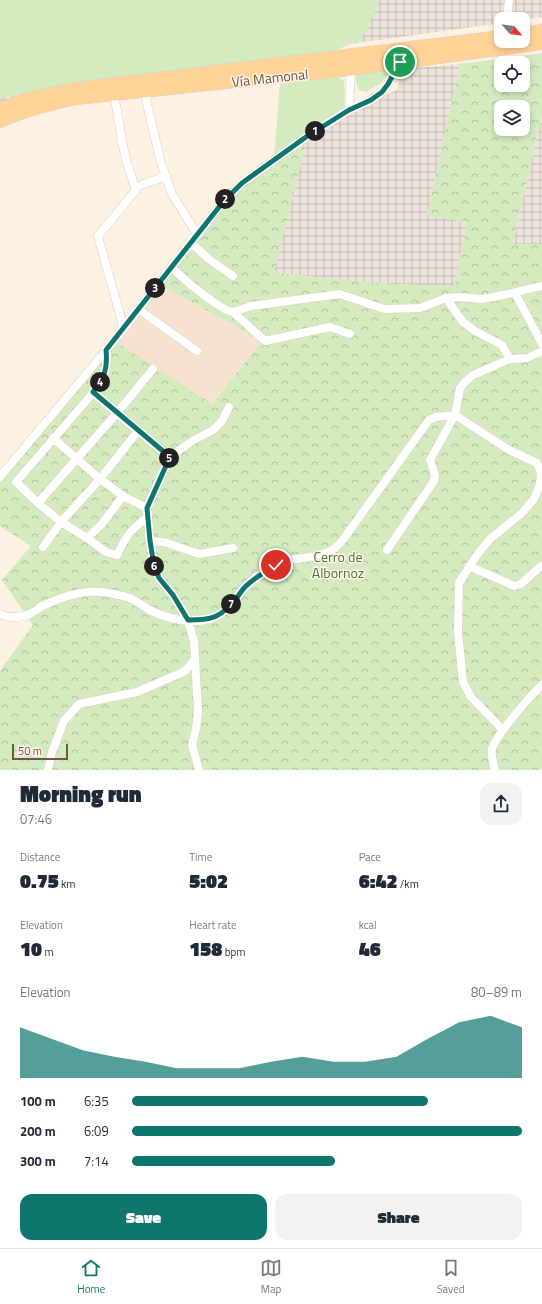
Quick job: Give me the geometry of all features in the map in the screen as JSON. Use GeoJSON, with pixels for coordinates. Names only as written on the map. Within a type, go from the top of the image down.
{"type":"FeatureCollection","features":[{"type":"Feature","properties":{"kind":"main road"},"geometry":{"type":"LineString","coordinates":[[530,33],[542,32]]}},
{"type":"Feature","properties":{"kind":"main road","name":"Vía Mamonal"},"geometry":{"type":"LineString","coordinates":[[0,108],[31,98],[75,89],[494,38]]}},
{"type":"Feature","properties":{"kind":"main road","name":"Vía Mamonal"},"geometry":{"type":"LineString","coordinates":[[0,121],[18,113],[76,98],[351,69],[542,43]]}},
{"type":"Feature","properties":{"kind":"street"},"geometry":{"type":"LineString","coordinates":[[508,12],[509,0]]}},
{"type":"Feature","properties":{"kind":"street"},"geometry":{"type":"LineString","coordinates":[[0,477],[124,329],[190,242],[223,202],[242,183],[306,137],[349,110],[371,100],[382,92],[400,62]]}},
{"type":"Feature","properties":{"kind":"street"},"geometry":{"type":"LineString","coordinates":[[349,110],[351,69]]}},
{"type":"Feature","properties":{"kind":"street"},"geometry":{"type":"LineString","coordinates":[[145,91],[159,156],[172,194],[197,234]]}},
{"type":"Feature","properties":{"kind":"street"},"geometry":{"type":"LineString","coordinates":[[114,94],[123,146],[127,163],[136,188],[134,193],[98,236],[124,329]]}},
{"type":"Feature","properties":{"kind":"street"},"geometry":{"type":"LineString","coordinates":[[136,188],[166,176]]}},
{"type":"Feature","properties":{"kind":"street"},"geometry":{"type":"LineString","coordinates":[[190,242],[210,260],[233,276]]}},
{"type":"Feature","properties":{"kind":"street"},"geometry":{"type":"LineString","coordinates":[[171,267],[190,285],[212,301],[226,310],[233,312],[265,341],[330,327],[350,334]]}},
{"type":"Feature","properties":{"kind":"street"},"geometry":{"type":"LineString","coordinates":[[233,312],[252,306],[336,294],[384,309],[420,308],[446,298],[459,297],[482,299],[542,286]]}},
{"type":"Feature","properties":{"kind":"street"},"geometry":{"type":"LineString","coordinates":[[515,293],[542,344]]}},
{"type":"Feature","properties":{"kind":"street"},"geometry":{"type":"LineString","coordinates":[[446,298],[463,322],[475,331],[502,345],[510,359]]}},
{"type":"Feature","properties":{"kind":"street"},"geometry":{"type":"LineString","coordinates":[[138,309],[197,351]]}},
{"type":"Feature","properties":{"kind":"street"},"geometry":{"type":"LineString","coordinates":[[106,350],[107,368],[103,378],[93,392],[16,482],[61,522],[106,552],[118,555],[124,542],[134,527],[148,517]]}},
{"type":"Feature","properties":{"kind":"street"},"geometry":{"type":"LineString","coordinates":[[387,550],[434,481],[435,475],[430,460],[455,415],[460,388],[473,375],[510,359],[527,358],[542,351]]}},
{"type":"Feature","properties":{"kind":"street"},"geometry":{"type":"LineString","coordinates":[[38,503],[117,413],[153,369]]}},
{"type":"Feature","properties":{"kind":"street"},"geometry":{"type":"LineString","coordinates":[[93,392],[170,457]]}},
{"type":"Feature","properties":{"kind":"street"},"geometry":{"type":"LineString","coordinates":[[199,770],[192,746],[198,711],[194,641],[188,620],[173,595],[159,578],[154,565],[147,508],[170,457],[194,440],[213,430],[222,421],[229,408]]}},
{"type":"Feature","properties":{"kind":"street"},"geometry":{"type":"LineString","coordinates":[[0,614],[11,617],[23,616],[30,614],[42,606],[77,594],[100,592],[128,598],[153,612],[168,618],[206,620],[217,617],[232,604],[245,587],[257,577],[276,565],[287,560],[320,555],[336,547],[345,537],[429,420],[436,417],[455,415],[509,450],[540,462],[540,484],[534,499],[522,513],[490,540],[469,566],[459,583],[458,632],[463,682],[471,697],[503,730]]}},
{"type":"Feature","properties":{"kind":"street"},"geometry":{"type":"LineString","coordinates":[[42,547],[61,522],[100,479],[138,431]]}},
{"type":"Feature","properties":{"kind":"street"},"geometry":{"type":"LineString","coordinates":[[53,438],[122,496],[147,508]]}},
{"type":"Feature","properties":{"kind":"street"},"geometry":{"type":"LineString","coordinates":[[87,538],[102,524],[122,496]]}},
{"type":"Feature","properties":{"kind":"street"},"geometry":{"type":"LineString","coordinates":[[150,541],[164,542],[199,554],[233,548]]}},
{"type":"Feature","properties":{"kind":"street"},"geometry":{"type":"LineString","coordinates":[[469,566],[514,586],[521,584],[541,566]]}},
{"type":"Feature","properties":{"kind":"street"},"geometry":{"type":"LineString","coordinates":[[48,770],[52,752],[64,721],[79,704],[137,692],[181,673],[195,659]]}},
{"type":"Feature","properties":{"kind":"street"},"geometry":{"type":"LineString","coordinates":[[495,770],[492,749],[503,730],[533,693],[542,685]]}},
{"type":"Feature","properties":{"kind":"shaded area"},"geometry":{"type":"Polygon","coordinates":[[[0,0],[542,0],[542,17],[530,19],[530,12],[494,12],[494,24],[77,82],[0,104],[0,0]]]}},
{"type":"Feature","properties":{"kind":"shaded area"},"geometry":{"type":"Polygon","coordinates":[[[460,64],[427,215],[467,222],[454,286],[390,284],[274,273],[307,138],[349,110],[397,90],[402,69],[460,64]]]}},
{"type":"Feature","properties":{"kind":"shaded area"},"geometry":{"type":"Polygon","coordinates":[[[542,114],[542,244],[513,245],[542,114]]]}},
{"type":"Feature","properties":{"kind":"shaded area"},"geometry":{"type":"Polygon","coordinates":[[[157,283],[262,341],[211,404],[113,340],[157,283]]]}},
{"type":"Feature","properties":{"kind":"green space"},"geometry":{"type":"Polygon","coordinates":[[[0,0],[380,0],[362,39],[334,51],[75,85],[7,96],[0,99],[0,0]]]}},
{"type":"Feature","properties":{"kind":"green space","name":"Cerro de Albornoz"},"geometry":{"type":"Polygon","coordinates":[[[542,53],[542,114],[513,244],[542,244],[542,770],[0,770],[0,671],[33,625],[2,580],[31,546],[0,526],[0,472],[113,340],[212,404],[262,341],[157,283],[222,201],[307,138],[274,273],[390,284],[454,286],[467,222],[427,216],[460,64],[494,59],[494,92],[530,92],[530,56],[520,56],[542,53]]]}},
{"type":"Feature","properties":{"kind":"green space"},"geometry":{"type":"Polygon","coordinates":[[[394,67],[381,83],[366,92],[359,90],[356,83],[355,71],[394,67]]]}},
{"type":"Feature","properties":{"kind":"green space"},"geometry":{"type":"Polygon","coordinates":[[[337,76],[344,81],[345,108],[274,157],[280,84],[337,76]]]}},
{"type":"Feature","properties":{"kind":"route"},"geometry":{"type":"LineString","coordinates":[[276,565],[257,577],[245,587],[224,612],[217,617],[206,620],[188,620],[173,595],[159,578],[154,565],[150,541],[147,508],[170,457],[93,392],[103,378],[107,368],[106,350],[223,202],[242,183],[306,137],[349,110],[371,100],[382,92],[400,62]]}}]}
